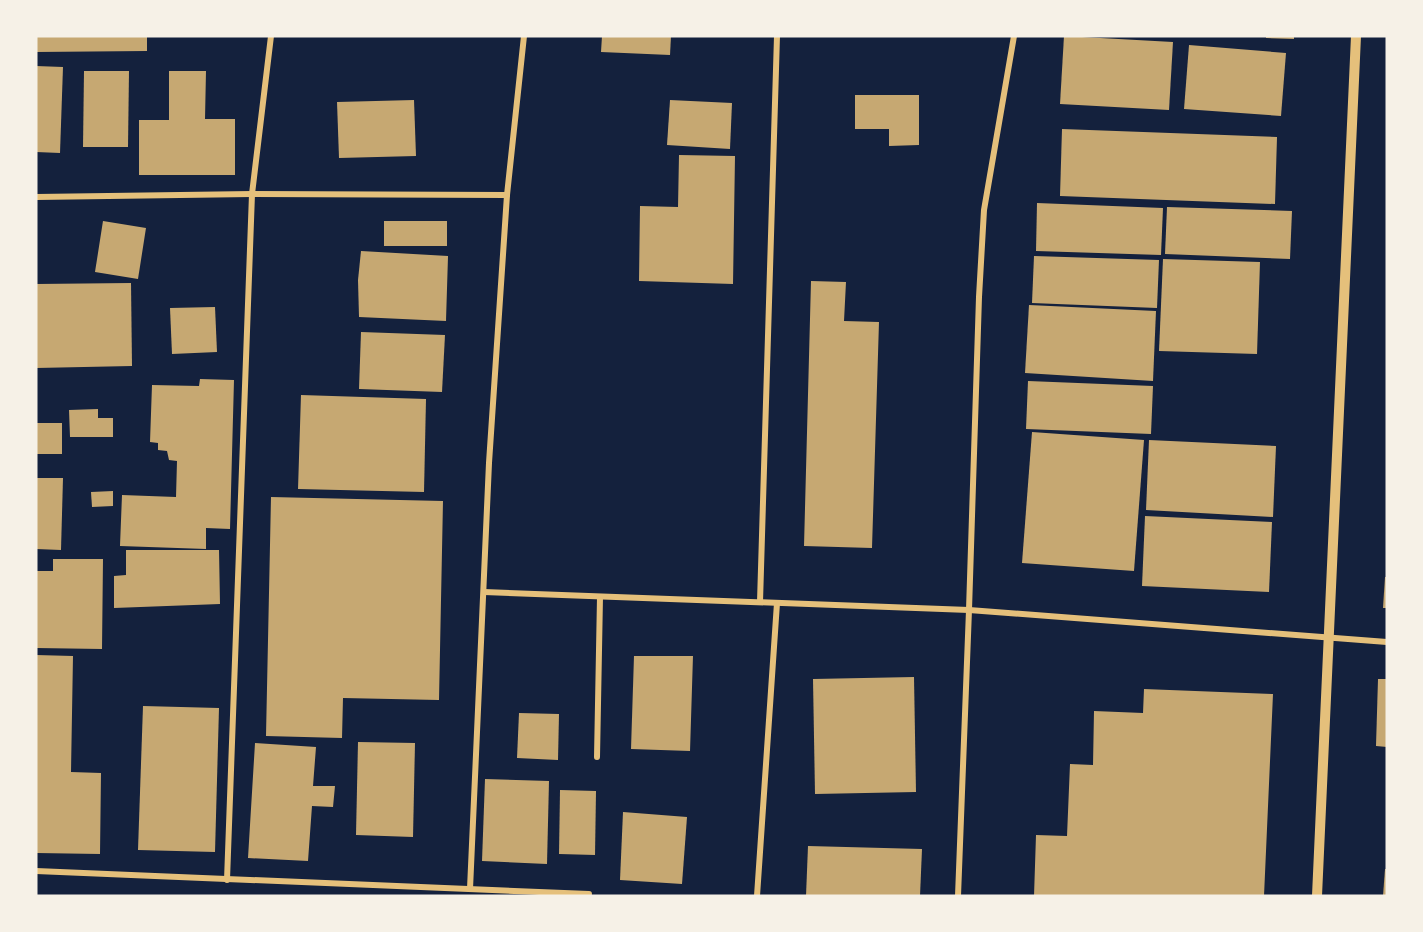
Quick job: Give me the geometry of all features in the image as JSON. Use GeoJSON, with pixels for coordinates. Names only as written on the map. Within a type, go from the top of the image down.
{"type":"FeatureCollection","features":[{"type":"Feature","properties":{"kind":"street"},"geometry":{"type":"LineString","coordinates":[[227,880],[252,194],[271,36]]}},
{"type":"Feature","properties":{"kind":"street"},"geometry":{"type":"LineString","coordinates":[[470,889],[489,463],[507,195],[524,36]]}},
{"type":"Feature","properties":{"kind":"street"},"geometry":{"type":"LineString","coordinates":[[760,602],[777,36]]}},
{"type":"Feature","properties":{"kind":"street"},"geometry":{"type":"LineString","coordinates":[[958,896],[978,297],[984,210],[1014,36]]}},
{"type":"Feature","properties":{"kind":"street"},"geometry":{"type":"LineString","coordinates":[[1317,896],[1356,36]]}},
{"type":"Feature","properties":{"kind":"street"},"geometry":{"type":"LineString","coordinates":[[36,197],[252,194],[507,195]]}},
{"type":"Feature","properties":{"kind":"street"},"geometry":{"type":"LineString","coordinates":[[484,592],[969,610],[1387,642]]}},
{"type":"Feature","properties":{"kind":"street"},"geometry":{"type":"LineString","coordinates":[[597,757],[600,597]]}},
{"type":"Feature","properties":{"kind":"street"},"geometry":{"type":"LineString","coordinates":[[757,896],[777,603]]}},
{"type":"Feature","properties":{"kind":"street"},"geometry":{"type":"LineString","coordinates":[[36,871],[589,894]]}},
{"type":"Feature","properties":{"kind":"building"},"geometry":{"type":"Polygon","coordinates":[[[36,36],[147,36],[147,51],[36,52],[36,36]]]}},
{"type":"Feature","properties":{"kind":"building"},"geometry":{"type":"Polygon","coordinates":[[[602,36],[671,36],[670,55],[601,52],[602,36]]]}},
{"type":"Feature","properties":{"kind":"building"},"geometry":{"type":"Polygon","coordinates":[[[1064,36],[1173,42],[1169,110],[1060,104],[1064,36]]]}},
{"type":"Feature","properties":{"kind":"building"},"geometry":{"type":"Polygon","coordinates":[[[1266,36],[1294,36],[1294,39],[1266,38],[1266,36]]]}},
{"type":"Feature","properties":{"kind":"building"},"geometry":{"type":"Polygon","coordinates":[[[1189,45],[1286,53],[1281,116],[1184,109],[1189,45]]]}},
{"type":"Feature","properties":{"kind":"building"},"geometry":{"type":"Polygon","coordinates":[[[36,66],[63,67],[60,153],[36,152],[36,66]]]}},
{"type":"Feature","properties":{"kind":"building"},"geometry":{"type":"Polygon","coordinates":[[[84,71],[129,71],[128,147],[83,147],[84,71]]]}},
{"type":"Feature","properties":{"kind":"building"},"geometry":{"type":"Polygon","coordinates":[[[169,71],[206,71],[205,119],[235,119],[235,175],[139,175],[139,120],[169,120],[169,71]]]}},
{"type":"Feature","properties":{"kind":"building"},"geometry":{"type":"Polygon","coordinates":[[[855,95],[919,95],[919,145],[889,146],[889,129],[855,129],[855,95]]]}},
{"type":"Feature","properties":{"kind":"building"},"geometry":{"type":"Polygon","coordinates":[[[414,100],[416,156],[339,158],[337,102],[414,100]]]}},
{"type":"Feature","properties":{"kind":"building"},"geometry":{"type":"Polygon","coordinates":[[[670,100],[732,103],[730,149],[667,145],[670,100]]]}},
{"type":"Feature","properties":{"kind":"building"},"geometry":{"type":"Polygon","coordinates":[[[1062,129],[1277,137],[1275,204],[1060,196],[1062,129]]]}},
{"type":"Feature","properties":{"kind":"building"},"geometry":{"type":"Polygon","coordinates":[[[679,155],[735,156],[733,284],[639,281],[640,206],[678,207],[679,155]]]}},
{"type":"Feature","properties":{"kind":"building"},"geometry":{"type":"Polygon","coordinates":[[[1037,203],[1163,208],[1161,255],[1036,251],[1037,203]]]}},
{"type":"Feature","properties":{"kind":"building"},"geometry":{"type":"Polygon","coordinates":[[[1167,207],[1292,211],[1290,259],[1165,254],[1167,207]]]}},
{"type":"Feature","properties":{"kind":"building"},"geometry":{"type":"Polygon","coordinates":[[[103,221],[146,228],[138,279],[95,272],[103,221]]]}},
{"type":"Feature","properties":{"kind":"building"},"geometry":{"type":"Polygon","coordinates":[[[384,221],[447,221],[447,246],[384,246],[384,221]]]}},
{"type":"Feature","properties":{"kind":"building"},"geometry":{"type":"Polygon","coordinates":[[[361,251],[448,256],[446,321],[359,317],[358,280],[361,251]]]}},
{"type":"Feature","properties":{"kind":"building"},"geometry":{"type":"Polygon","coordinates":[[[1034,256],[1159,260],[1157,308],[1032,303],[1034,256]]]}},
{"type":"Feature","properties":{"kind":"building"},"geometry":{"type":"Polygon","coordinates":[[[1163,259],[1260,262],[1257,354],[1159,351],[1163,259]]]}},
{"type":"Feature","properties":{"kind":"building"},"geometry":{"type":"Polygon","coordinates":[[[811,281],[846,282],[844,321],[879,322],[872,548],[804,546],[811,281]]]}},
{"type":"Feature","properties":{"kind":"building"},"geometry":{"type":"Polygon","coordinates":[[[131,283],[132,366],[36,368],[36,284],[131,283]]]}},
{"type":"Feature","properties":{"kind":"building"},"geometry":{"type":"Polygon","coordinates":[[[1029,305],[1156,311],[1153,381],[1025,373],[1029,305]]]}},
{"type":"Feature","properties":{"kind":"building"},"geometry":{"type":"Polygon","coordinates":[[[215,307],[217,352],[172,354],[170,308],[215,307]]]}},
{"type":"Feature","properties":{"kind":"building"},"geometry":{"type":"Polygon","coordinates":[[[361,332],[445,335],[442,392],[359,389],[361,332]]]}},
{"type":"Feature","properties":{"kind":"building"},"geometry":{"type":"Polygon","coordinates":[[[200,379],[234,380],[230,529],[206,528],[206,549],[120,546],[122,495],[176,497],[177,461],[169,460],[167,451],[158,450],[158,443],[150,442],[152,385],[199,386],[200,379]]]}},
{"type":"Feature","properties":{"kind":"building"},"geometry":{"type":"Polygon","coordinates":[[[1028,381],[1153,386],[1151,434],[1026,429],[1028,381]]]}},
{"type":"Feature","properties":{"kind":"building"},"geometry":{"type":"Polygon","coordinates":[[[301,395],[426,399],[424,492],[298,489],[301,395]]]}},
{"type":"Feature","properties":{"kind":"building"},"geometry":{"type":"Polygon","coordinates":[[[98,409],[98,418],[113,418],[113,437],[70,437],[69,410],[98,409]]]}},
{"type":"Feature","properties":{"kind":"building"},"geometry":{"type":"Polygon","coordinates":[[[36,423],[62,423],[62,454],[36,454],[36,423]]]}},
{"type":"Feature","properties":{"kind":"building"},"geometry":{"type":"Polygon","coordinates":[[[1032,432],[1144,440],[1134,571],[1022,563],[1032,432]]]}},
{"type":"Feature","properties":{"kind":"building"},"geometry":{"type":"Polygon","coordinates":[[[1149,440],[1276,446],[1273,517],[1146,510],[1149,440]]]}},
{"type":"Feature","properties":{"kind":"building"},"geometry":{"type":"Polygon","coordinates":[[[36,478],[63,478],[61,550],[36,549],[36,478]]]}},
{"type":"Feature","properties":{"kind":"building"},"geometry":{"type":"Polygon","coordinates":[[[113,491],[113,506],[92,507],[91,492],[113,491]]]}},
{"type":"Feature","properties":{"kind":"building"},"geometry":{"type":"Polygon","coordinates":[[[271,497],[443,501],[439,700],[343,698],[342,738],[266,736],[271,497]]]}},
{"type":"Feature","properties":{"kind":"building"},"geometry":{"type":"Polygon","coordinates":[[[1145,516],[1272,522],[1269,592],[1142,586],[1145,516]]]}},
{"type":"Feature","properties":{"kind":"building"},"geometry":{"type":"Polygon","coordinates":[[[126,550],[219,550],[220,604],[114,608],[114,576],[126,575],[126,550]]]}},
{"type":"Feature","properties":{"kind":"building"},"geometry":{"type":"Polygon","coordinates":[[[53,559],[103,559],[102,649],[36,648],[36,571],[53,571],[53,559]]]}},
{"type":"Feature","properties":{"kind":"building"},"geometry":{"type":"Polygon","coordinates":[[[1385,577],[1387,577],[1387,608],[1383,608],[1385,577]]]}},
{"type":"Feature","properties":{"kind":"building"},"geometry":{"type":"Polygon","coordinates":[[[36,655],[73,656],[71,772],[101,773],[100,854],[36,853],[36,655]]]}},
{"type":"Feature","properties":{"kind":"building"},"geometry":{"type":"Polygon","coordinates":[[[634,656],[693,656],[690,751],[631,749],[634,656]]]}},
{"type":"Feature","properties":{"kind":"building"},"geometry":{"type":"Polygon","coordinates":[[[914,677],[916,792],[815,794],[813,679],[914,677]]]}},
{"type":"Feature","properties":{"kind":"building"},"geometry":{"type":"Polygon","coordinates":[[[1378,679],[1387,679],[1387,747],[1376,746],[1378,679]]]}},
{"type":"Feature","properties":{"kind":"building"},"geometry":{"type":"Polygon","coordinates":[[[1144,689],[1273,694],[1264,896],[1034,896],[1036,835],[1067,836],[1070,764],[1093,765],[1094,711],[1143,713],[1144,689]]]}},
{"type":"Feature","properties":{"kind":"building"},"geometry":{"type":"Polygon","coordinates":[[[143,706],[219,708],[215,852],[138,850],[143,706]]]}},
{"type":"Feature","properties":{"kind":"building"},"geometry":{"type":"Polygon","coordinates":[[[519,713],[559,714],[558,760],[517,758],[519,713]]]}},
{"type":"Feature","properties":{"kind":"building"},"geometry":{"type":"Polygon","coordinates":[[[358,742],[415,743],[413,837],[356,835],[358,742]]]}},
{"type":"Feature","properties":{"kind":"building"},"geometry":{"type":"Polygon","coordinates":[[[255,743],[316,747],[313,786],[335,786],[333,807],[312,806],[308,861],[248,858],[255,743]]]}},
{"type":"Feature","properties":{"kind":"building"},"geometry":{"type":"Polygon","coordinates":[[[485,779],[549,781],[547,864],[482,861],[485,779]]]}},
{"type":"Feature","properties":{"kind":"building"},"geometry":{"type":"Polygon","coordinates":[[[560,790],[596,791],[595,855],[559,854],[560,790]]]}},
{"type":"Feature","properties":{"kind":"building"},"geometry":{"type":"Polygon","coordinates":[[[623,812],[687,817],[682,884],[620,880],[623,812]]]}},
{"type":"Feature","properties":{"kind":"building"},"geometry":{"type":"Polygon","coordinates":[[[808,846],[922,849],[920,896],[806,896],[808,846]]]}},
{"type":"Feature","properties":{"kind":"building"},"geometry":{"type":"Polygon","coordinates":[[[1385,869],[1387,869],[1387,896],[1383,896],[1385,869]]]}}]}
